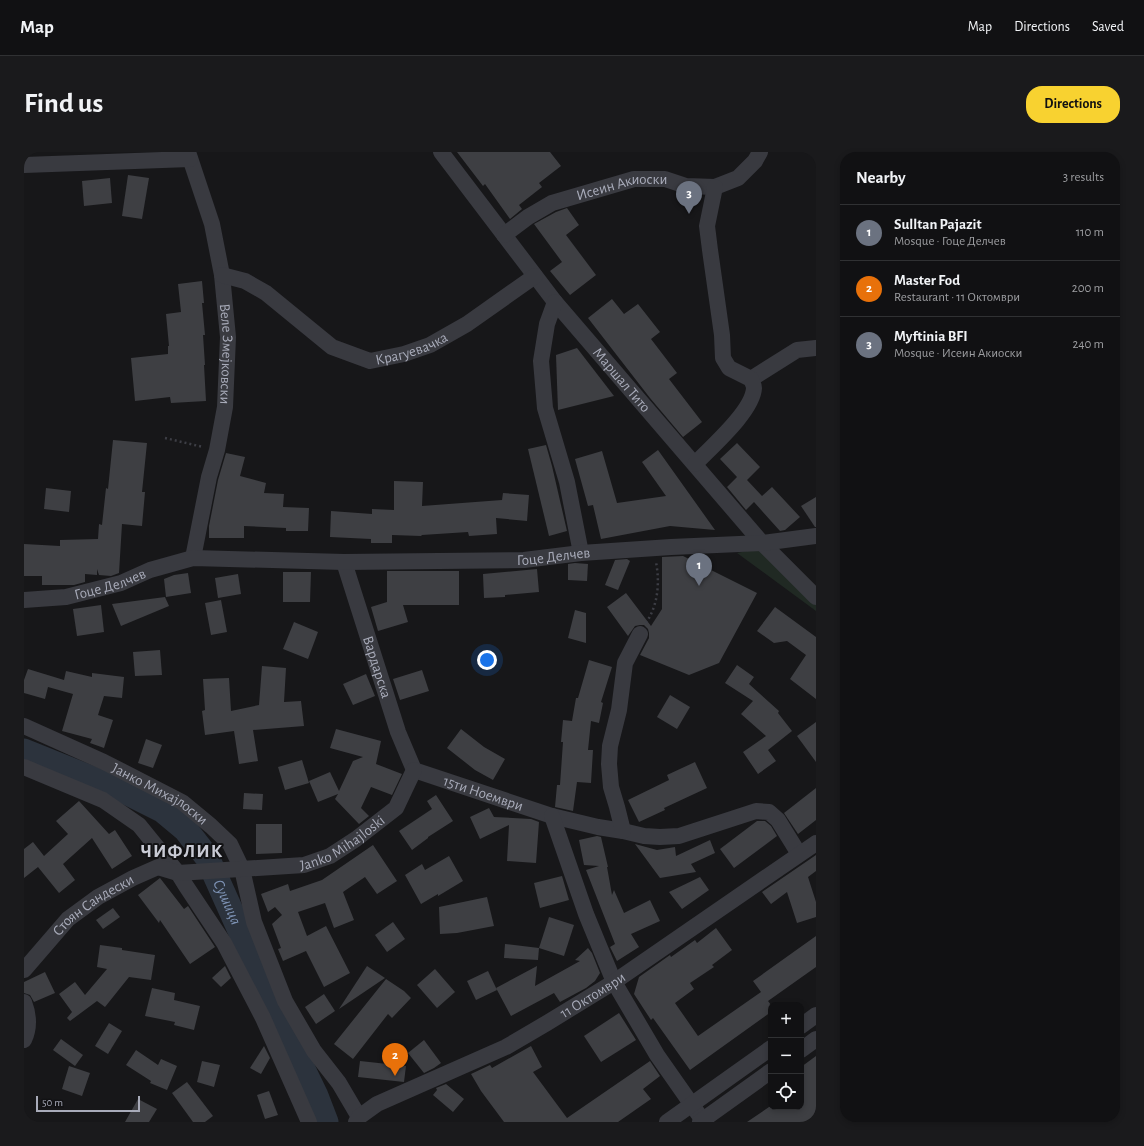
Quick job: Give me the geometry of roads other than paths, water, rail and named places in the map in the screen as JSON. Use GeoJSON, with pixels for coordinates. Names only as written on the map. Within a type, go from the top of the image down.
{"type":"FeatureCollection","features":[{"type":"Feature","properties":{"kind":"street","name":"Маршал Тито"},"geometry":{"type":"LineString","coordinates":[[441,152],[555,302],[762,543],[816,597]]}},
{"type":"Feature","properties":{"kind":"street","name":"Исеин Акиоски"},"geometry":{"type":"LineString","coordinates":[[504,235],[528,217],[552,204],[634,179],[665,180],[686,186],[715,187],[738,178],[756,161],[760,152]]}},
{"type":"Feature","properties":{"kind":"street"},"geometry":{"type":"LineString","coordinates":[[24,165],[189,155]]}},
{"type":"Feature","properties":{"kind":"street","name":"Веле Змејковски"},"geometry":{"type":"LineString","coordinates":[[189,155],[212,224],[222,275],[228,337],[225,407],[193,558]]}},
{"type":"Feature","properties":{"kind":"street"},"geometry":{"type":"LineString","coordinates":[[695,464],[738,420],[752,399],[754,387],[751,379],[729,368],[723,358],[722,335],[707,226],[715,187]]}},
{"type":"Feature","properties":{"kind":"street","name":"Крагуевачка"},"geometry":{"type":"LineString","coordinates":[[222,275],[245,281],[266,293],[332,347],[370,361],[404,354],[430,345],[467,324],[535,276]]}},
{"type":"Feature","properties":{"kind":"street"},"geometry":{"type":"LineString","coordinates":[[555,302],[547,324],[541,361],[545,408],[567,482],[581,553]]}},
{"type":"Feature","properties":{"kind":"street"},"geometry":{"type":"LineString","coordinates":[[751,379],[797,350],[816,348]]}},
{"type":"Feature","properties":{"kind":"street","name":"Гоце Делчев"},"geometry":{"type":"LineString","coordinates":[[24,600],[66,597],[121,583],[150,570],[193,558],[344,562],[524,560],[581,553],[762,543],[816,536]]}},
{"type":"Feature","properties":{"kind":"street","name":"Вардарска"},"geometry":{"type":"LineString","coordinates":[[344,562],[398,732],[414,770]]}},
{"type":"Feature","properties":{"kind":"street"},"geometry":{"type":"LineString","coordinates":[[622,831],[611,787],[609,764],[610,746],[619,710],[624,663],[640,634]]}},
{"type":"Feature","properties":{"kind":"street","name":"Јанко Михајлоски"},"geometry":{"type":"LineString","coordinates":[[24,726],[104,762],[182,802],[230,844],[242,869],[254,922],[285,1001],[314,1051],[339,1083],[357,1119]]}},
{"type":"Feature","properties":{"kind":"street"},"geometry":{"type":"LineString","coordinates":[[24,767],[103,800],[139,825],[178,873],[224,942],[263,1018],[309,1122]]}},
{"type":"Feature","properties":{"kind":"street","name":"15ти Ноември"},"geometry":{"type":"LineString","coordinates":[[414,770],[552,816],[644,836],[679,836],[725,820],[763,810],[769,812],[778,820],[799,854]]}},
{"type":"Feature","properties":{"kind":"street","name":"Janko Mihajloski"},"geometry":{"type":"LineString","coordinates":[[242,869],[304,865],[330,856],[356,839],[396,808],[414,770]]}},
{"type":"Feature","properties":{"kind":"street"},"geometry":{"type":"LineString","coordinates":[[552,816],[586,914],[614,982],[657,1055],[702,1121],[768,1073]]}},
{"type":"Feature","properties":{"kind":"street","name":"11 Октомври"},"geometry":{"type":"LineString","coordinates":[[357,1119],[377,1104],[506,1047],[547,1023],[614,982],[816,843]]}},
{"type":"Feature","properties":{"kind":"street","name":"Стоян Сандески"},"geometry":{"type":"LineString","coordinates":[[24,970],[68,919],[98,897],[133,878],[158,867],[178,873]]}},
{"type":"Feature","properties":{"kind":"street"},"geometry":{"type":"LineString","coordinates":[[178,873],[242,869]]}},
{"type":"Feature","properties":{"kind":"street"},"geometry":{"type":"LineString","coordinates":[[24,1002],[28,1013],[28,1032],[24,1040]]}},
{"type":"Feature","properties":{"kind":"street"},"geometry":{"type":"LineString","coordinates":[[804,1024],[816,1015]]}},
{"type":"Feature","properties":{"kind":"street"},"geometry":{"type":"LineString","coordinates":[[804,1048],[816,1039]]}},
{"type":"Feature","properties":{"kind":"street"},"geometry":{"type":"LineString","coordinates":[[667,1122],[768,1050]]}},
{"type":"Feature","properties":{"kind":"waterway","name":"Сушица"},"geometry":{"type":"LineString","coordinates":[[24,751],[128,793],[162,810],[186,830],[207,857],[289,1040],[316,1096],[326,1122]]}},
{"type":"Feature","properties":{"kind":"place","name":"Myftinia BFI"},"geometry":{"type":"Point","coordinates":[689,214]}},
{"type":"Feature","properties":{"kind":"place","name":"Sulltan Pajazit"},"geometry":{"type":"Point","coordinates":[699,586]}},
{"type":"Feature","properties":{"kind":"place","name":"Master Fod"},"geometry":{"type":"Point","coordinates":[395,1076]}},
{"type":"Feature","properties":{"kind":"district","name":"ЧИФЛИК"},"geometry":{"type":"Point","coordinates":[182,851]}}]}
